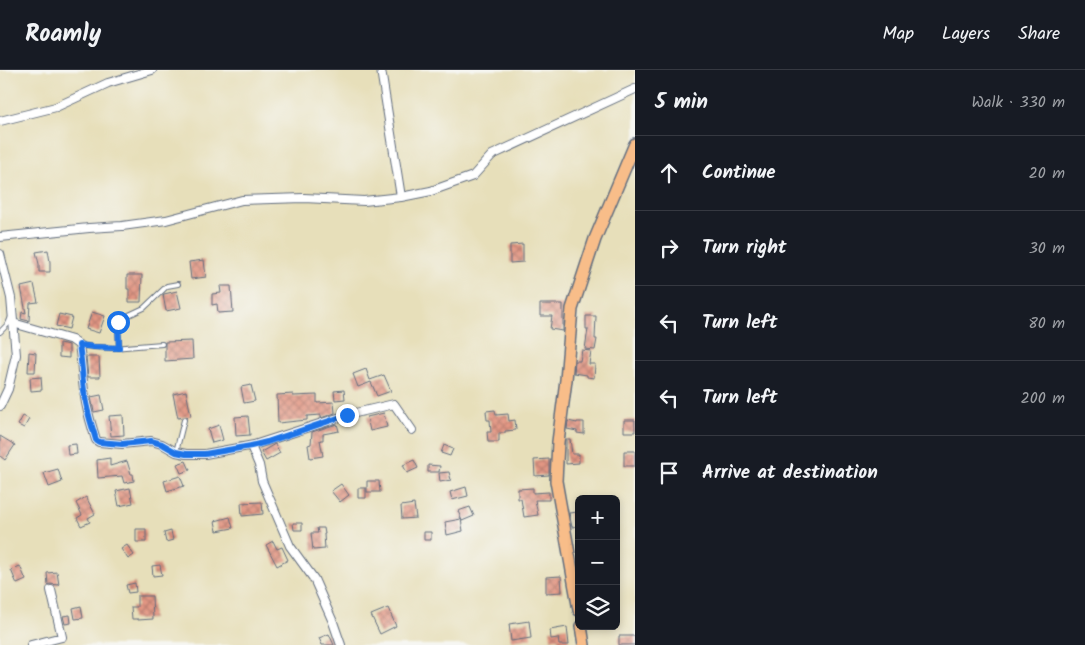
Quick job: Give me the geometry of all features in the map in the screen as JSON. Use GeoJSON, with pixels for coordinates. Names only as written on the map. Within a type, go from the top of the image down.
{"type":"FeatureCollection","features":[{"type":"Feature","properties":{"kind":"main road"},"geometry":{"type":"LineString","coordinates":[[575,588],[556,481],[558,442],[572,309],[595,239],[635,144]]}},
{"type":"Feature","properties":{"kind":"main road"},"geometry":{"type":"LineString","coordinates":[[582,630],[584,645]]}},
{"type":"Feature","properties":{"kind":"street"},"geometry":{"type":"LineString","coordinates":[[0,121],[56,107],[108,83],[152,70]]}},
{"type":"Feature","properties":{"kind":"street"},"geometry":{"type":"LineString","coordinates":[[381,70],[401,197]]}},
{"type":"Feature","properties":{"kind":"street"},"geometry":{"type":"LineString","coordinates":[[0,237],[166,220],[242,200],[304,198],[364,201],[401,197],[431,191],[473,176],[492,155],[635,89]]}},
{"type":"Feature","properties":{"kind":"street"},"geometry":{"type":"LineString","coordinates":[[0,254],[11,298],[16,355],[8,389],[0,406]]}},
{"type":"Feature","properties":{"kind":"street"},"geometry":{"type":"LineString","coordinates":[[13,319],[72,340],[79,345],[84,396],[96,440],[99,442],[122,444],[151,441],[162,444],[176,452],[205,454],[267,442],[347,415],[394,404],[412,430]]}},
{"type":"Feature","properties":{"kind":"street"},"geometry":{"type":"LineString","coordinates":[[251,446],[259,465],[262,481],[290,546],[314,579],[341,645]]}},
{"type":"Feature","properties":{"kind":"street"},"geometry":{"type":"LineString","coordinates":[[31,645],[62,637],[51,590]]}},
{"type":"Feature","properties":{"kind":"lane"},"geometry":{"type":"LineString","coordinates":[[119,348],[118,322],[144,308],[167,286],[178,284]]}},
{"type":"Feature","properties":{"kind":"lane"},"geometry":{"type":"LineString","coordinates":[[0,332],[13,319]]}},
{"type":"Feature","properties":{"kind":"lane"},"geometry":{"type":"LineString","coordinates":[[79,345],[119,348],[162,344]]}},
{"type":"Feature","properties":{"kind":"lane"},"geometry":{"type":"LineString","coordinates":[[176,452],[184,420]]}},
{"type":"Feature","properties":{"kind":"building"},"geometry":{"type":"Polygon","coordinates":[[[523,244],[523,262],[510,263],[510,245],[523,244]]]}},
{"type":"Feature","properties":{"kind":"building"},"geometry":{"type":"Polygon","coordinates":[[[48,250],[50,272],[39,272],[36,252],[48,250]]]}},
{"type":"Feature","properties":{"kind":"building"},"geometry":{"type":"Polygon","coordinates":[[[204,260],[206,277],[191,279],[189,262],[204,260]]]}},
{"type":"Feature","properties":{"kind":"building"},"geometry":{"type":"Polygon","coordinates":[[[127,275],[142,275],[141,302],[129,302],[127,275]]]}},
{"type":"Feature","properties":{"kind":"building"},"geometry":{"type":"Polygon","coordinates":[[[34,284],[38,302],[30,303],[29,321],[21,319],[22,312],[26,313],[21,287],[34,284]]]}},
{"type":"Feature","properties":{"kind":"building"},"geometry":{"type":"Polygon","coordinates":[[[220,286],[231,286],[233,312],[218,313],[217,304],[212,305],[212,294],[221,293],[220,286]]]}},
{"type":"Feature","properties":{"kind":"building"},"geometry":{"type":"Polygon","coordinates":[[[177,291],[181,308],[166,311],[163,295],[177,291]]]}},
{"type":"Feature","properties":{"kind":"building"},"geometry":{"type":"Polygon","coordinates":[[[540,304],[563,304],[563,331],[550,329],[552,316],[540,316],[540,304]]]}},
{"type":"Feature","properties":{"kind":"building"},"geometry":{"type":"Polygon","coordinates":[[[92,312],[105,316],[99,333],[86,329],[92,312]]]}},
{"type":"Feature","properties":{"kind":"building"},"geometry":{"type":"Polygon","coordinates":[[[59,314],[72,317],[69,329],[56,326],[59,314]]]}},
{"type":"Feature","properties":{"kind":"building"},"geometry":{"type":"Polygon","coordinates":[[[586,316],[596,316],[595,339],[597,339],[595,350],[585,349],[588,329],[586,329],[586,316]]]}},
{"type":"Feature","properties":{"kind":"building"},"geometry":{"type":"Polygon","coordinates":[[[192,341],[193,359],[165,361],[165,342],[192,341]]]}},
{"type":"Feature","properties":{"kind":"building"},"geometry":{"type":"Polygon","coordinates":[[[59,343],[69,345],[69,358],[59,357],[59,343]]]}},
{"type":"Feature","properties":{"kind":"building"},"geometry":{"type":"Polygon","coordinates":[[[582,350],[591,351],[589,364],[595,364],[594,378],[574,373],[575,361],[580,361],[582,350]]]}},
{"type":"Feature","properties":{"kind":"building"},"geometry":{"type":"Polygon","coordinates":[[[29,352],[36,353],[35,372],[28,372],[29,352]]]}},
{"type":"Feature","properties":{"kind":"building"},"geometry":{"type":"Polygon","coordinates":[[[86,357],[99,357],[100,377],[88,377],[86,357]]]}},
{"type":"Feature","properties":{"kind":"building"},"geometry":{"type":"Polygon","coordinates":[[[366,369],[370,380],[384,375],[391,391],[377,396],[371,382],[358,387],[353,374],[366,369]]]}},
{"type":"Feature","properties":{"kind":"building"},"geometry":{"type":"Polygon","coordinates":[[[41,377],[42,390],[31,391],[30,378],[41,377]]]}},
{"type":"Feature","properties":{"kind":"building"},"geometry":{"type":"Polygon","coordinates":[[[251,385],[255,401],[244,403],[241,387],[251,385]]]}},
{"type":"Feature","properties":{"kind":"building"},"geometry":{"type":"Polygon","coordinates":[[[344,390],[345,399],[335,400],[334,391],[344,390]]]}},
{"type":"Feature","properties":{"kind":"building"},"geometry":{"type":"Polygon","coordinates":[[[186,391],[191,416],[178,418],[173,394],[186,391]]]}},
{"type":"Feature","properties":{"kind":"building"},"geometry":{"type":"Polygon","coordinates":[[[293,394],[293,396],[317,395],[317,403],[334,402],[335,413],[321,418],[321,415],[307,416],[307,420],[278,423],[277,395],[293,394]]]}},
{"type":"Feature","properties":{"kind":"building"},"geometry":{"type":"Polygon","coordinates":[[[101,395],[104,410],[94,412],[91,397],[101,395]]]}},
{"type":"Feature","properties":{"kind":"building"},"geometry":{"type":"Polygon","coordinates":[[[495,410],[496,415],[508,414],[509,421],[515,420],[516,430],[499,433],[499,442],[488,442],[487,432],[491,432],[490,420],[487,420],[486,411],[495,410]]]}},
{"type":"Feature","properties":{"kind":"building"},"geometry":{"type":"Polygon","coordinates":[[[384,413],[387,427],[370,431],[367,417],[384,413]]]}},
{"type":"Feature","properties":{"kind":"building"},"geometry":{"type":"Polygon","coordinates":[[[123,415],[124,435],[111,436],[109,416],[123,415]]]}},
{"type":"Feature","properties":{"kind":"building"},"geometry":{"type":"Polygon","coordinates":[[[23,416],[29,419],[24,428],[18,425],[23,416]]]}},
{"type":"Feature","properties":{"kind":"building"},"geometry":{"type":"Polygon","coordinates":[[[248,416],[250,435],[236,436],[235,417],[248,416]]]}},
{"type":"Feature","properties":{"kind":"building"},"geometry":{"type":"Polygon","coordinates":[[[624,420],[635,420],[635,432],[624,432],[624,420]]]}},
{"type":"Feature","properties":{"kind":"building"},"geometry":{"type":"Polygon","coordinates":[[[568,421],[584,422],[584,434],[567,429],[568,421]]]}},
{"type":"Feature","properties":{"kind":"building"},"geometry":{"type":"Polygon","coordinates":[[[337,424],[339,431],[323,434],[323,440],[320,440],[323,456],[310,458],[308,445],[311,444],[312,432],[337,424]]]}},
{"type":"Feature","properties":{"kind":"building"},"geometry":{"type":"Polygon","coordinates":[[[219,425],[223,440],[212,443],[208,429],[219,425]]]}},
{"type":"Feature","properties":{"kind":"building"},"geometry":{"type":"Polygon","coordinates":[[[0,436],[15,445],[5,460],[0,456],[0,436]]]}},
{"type":"Feature","properties":{"kind":"building"},"geometry":{"type":"Polygon","coordinates":[[[566,439],[570,439],[572,454],[579,454],[579,463],[566,464],[566,439]]]}},
{"type":"Feature","properties":{"kind":"building"},"geometry":{"type":"Polygon","coordinates":[[[76,444],[77,454],[68,455],[67,445],[76,444]]]}},
{"type":"Feature","properties":{"kind":"building"},"geometry":{"type":"Polygon","coordinates":[[[275,444],[280,453],[266,461],[261,452],[275,444]]]}},
{"type":"Feature","properties":{"kind":"building"},"geometry":{"type":"Polygon","coordinates":[[[444,445],[453,449],[450,456],[441,453],[444,445]]]}},
{"type":"Feature","properties":{"kind":"building"},"geometry":{"type":"Polygon","coordinates":[[[624,451],[635,451],[635,466],[624,466],[624,451]]]}},
{"type":"Feature","properties":{"kind":"building"},"geometry":{"type":"Polygon","coordinates":[[[110,458],[110,466],[127,461],[134,481],[124,483],[122,476],[98,478],[97,460],[110,458]]]}},
{"type":"Feature","properties":{"kind":"building"},"geometry":{"type":"Polygon","coordinates":[[[549,459],[549,475],[535,476],[534,460],[549,459]]]}},
{"type":"Feature","properties":{"kind":"building"},"geometry":{"type":"Polygon","coordinates":[[[414,460],[418,468],[407,473],[403,465],[414,460]]]}},
{"type":"Feature","properties":{"kind":"building"},"geometry":{"type":"Polygon","coordinates":[[[186,461],[190,470],[181,473],[177,464],[186,461]]]}},
{"type":"Feature","properties":{"kind":"building"},"geometry":{"type":"Polygon","coordinates":[[[428,465],[440,466],[439,472],[428,472],[428,465]]]}},
{"type":"Feature","properties":{"kind":"building"},"geometry":{"type":"Polygon","coordinates":[[[58,469],[62,482],[49,487],[44,473],[58,469]]]}},
{"type":"Feature","properties":{"kind":"building"},"geometry":{"type":"Polygon","coordinates":[[[449,472],[451,480],[440,482],[439,473],[449,472]]]}},
{"type":"Feature","properties":{"kind":"building"},"geometry":{"type":"Polygon","coordinates":[[[180,476],[184,486],[167,491],[164,481],[180,476]]]}},
{"type":"Feature","properties":{"kind":"building"},"geometry":{"type":"Polygon","coordinates":[[[367,481],[379,481],[380,492],[367,492],[367,481]]]}},
{"type":"Feature","properties":{"kind":"building"},"geometry":{"type":"Polygon","coordinates":[[[341,484],[349,495],[340,502],[331,491],[341,484]]]}},
{"type":"Feature","properties":{"kind":"building"},"geometry":{"type":"Polygon","coordinates":[[[466,487],[468,496],[452,500],[450,492],[466,487]]]}},
{"type":"Feature","properties":{"kind":"building"},"geometry":{"type":"Polygon","coordinates":[[[130,488],[133,503],[119,506],[116,491],[130,488]]]}},
{"type":"Feature","properties":{"kind":"building"},"geometry":{"type":"Polygon","coordinates":[[[358,488],[366,488],[366,498],[358,498],[358,488]]]}},
{"type":"Feature","properties":{"kind":"building"},"geometry":{"type":"Polygon","coordinates":[[[533,488],[533,493],[549,492],[549,500],[535,500],[538,515],[524,517],[521,499],[518,499],[518,489],[533,488]]]}},
{"type":"Feature","properties":{"kind":"building"},"geometry":{"type":"Polygon","coordinates":[[[86,497],[95,514],[88,518],[90,522],[81,526],[77,518],[82,515],[76,503],[86,497]]]}},
{"type":"Feature","properties":{"kind":"building"},"geometry":{"type":"Polygon","coordinates":[[[262,502],[263,514],[242,516],[241,503],[262,502]]]}},
{"type":"Feature","properties":{"kind":"building"},"geometry":{"type":"Polygon","coordinates":[[[414,504],[416,518],[402,519],[401,506],[414,504]]]}},
{"type":"Feature","properties":{"kind":"building"},"geometry":{"type":"Polygon","coordinates":[[[470,507],[474,516],[462,521],[458,511],[470,507]]]}},
{"type":"Feature","properties":{"kind":"building"},"geometry":{"type":"Polygon","coordinates":[[[575,512],[575,527],[572,527],[569,513],[575,512]]]}},
{"type":"Feature","properties":{"kind":"building"},"geometry":{"type":"Polygon","coordinates":[[[230,517],[233,528],[217,531],[215,521],[230,517]]]}},
{"type":"Feature","properties":{"kind":"building"},"geometry":{"type":"Polygon","coordinates":[[[461,519],[463,531],[447,535],[445,522],[461,519]]]}},
{"type":"Feature","properties":{"kind":"building"},"geometry":{"type":"Polygon","coordinates":[[[293,523],[302,523],[302,530],[294,530],[293,523]]]}},
{"type":"Feature","properties":{"kind":"building"},"geometry":{"type":"Polygon","coordinates":[[[317,528],[324,528],[325,549],[313,550],[311,533],[318,533],[317,528]]]}},
{"type":"Feature","properties":{"kind":"building"},"geometry":{"type":"Polygon","coordinates":[[[136,529],[146,529],[146,542],[136,542],[136,529]]]}},
{"type":"Feature","properties":{"kind":"building"},"geometry":{"type":"Polygon","coordinates":[[[171,531],[173,540],[166,542],[164,533],[171,531]]]}},
{"type":"Feature","properties":{"kind":"building"},"geometry":{"type":"Polygon","coordinates":[[[424,532],[431,532],[431,540],[424,540],[424,532]]]}},
{"type":"Feature","properties":{"kind":"building"},"geometry":{"type":"Polygon","coordinates":[[[273,541],[277,549],[282,547],[288,560],[277,566],[266,545],[273,541]]]}},
{"type":"Feature","properties":{"kind":"building"},"geometry":{"type":"Polygon","coordinates":[[[127,545],[134,555],[128,559],[121,549],[127,545]]]}},
{"type":"Feature","properties":{"kind":"building"},"geometry":{"type":"Polygon","coordinates":[[[160,565],[162,575],[153,576],[152,566],[160,565]]]}},
{"type":"Feature","properties":{"kind":"building"},"geometry":{"type":"Polygon","coordinates":[[[20,566],[26,580],[17,584],[11,570],[20,566]]]}},
{"type":"Feature","properties":{"kind":"building"},"geometry":{"type":"Polygon","coordinates":[[[57,572],[59,585],[48,585],[47,573],[57,572]]]}},
{"type":"Feature","properties":{"kind":"building"},"geometry":{"type":"Polygon","coordinates":[[[561,576],[562,592],[546,593],[546,577],[561,576]]]}},
{"type":"Feature","properties":{"kind":"building"},"geometry":{"type":"Polygon","coordinates":[[[135,583],[136,592],[128,593],[126,585],[135,583]]]}},
{"type":"Feature","properties":{"kind":"building"},"geometry":{"type":"Polygon","coordinates":[[[137,596],[152,596],[153,619],[132,619],[131,607],[137,607],[137,596]]]}},
{"type":"Feature","properties":{"kind":"building"},"geometry":{"type":"Polygon","coordinates":[[[81,606],[83,618],[75,619],[73,608],[81,606]]]}},
{"type":"Feature","properties":{"kind":"building"},"geometry":{"type":"Polygon","coordinates":[[[388,608],[396,626],[380,634],[371,615],[388,608]]]}},
{"type":"Feature","properties":{"kind":"building"},"geometry":{"type":"Polygon","coordinates":[[[70,615],[71,623],[65,624],[63,616],[70,615]]]}},
{"type":"Feature","properties":{"kind":"building"},"geometry":{"type":"Polygon","coordinates":[[[529,621],[531,638],[511,641],[509,624],[529,621]]]}},
{"type":"Feature","properties":{"kind":"building"},"geometry":{"type":"Polygon","coordinates":[[[567,627],[569,645],[559,645],[558,638],[551,639],[550,630],[567,627]]]}},
{"type":"Feature","properties":{"kind":"building"},"geometry":{"type":"Polygon","coordinates":[[[329,634],[334,645],[322,645],[319,638],[329,634]]]}},
{"type":"Feature","properties":{"kind":"building"},"geometry":{"type":"Polygon","coordinates":[[[619,636],[635,636],[635,645],[619,645],[619,636]]]}},
{"type":"Feature","properties":{"kind":"route"},"geometry":{"type":"LineString","coordinates":[[118,322],[119,348],[79,345],[84,396],[96,440],[99,442],[122,444],[151,441],[162,444],[176,452],[205,454],[267,442],[347,415]]}}]}
